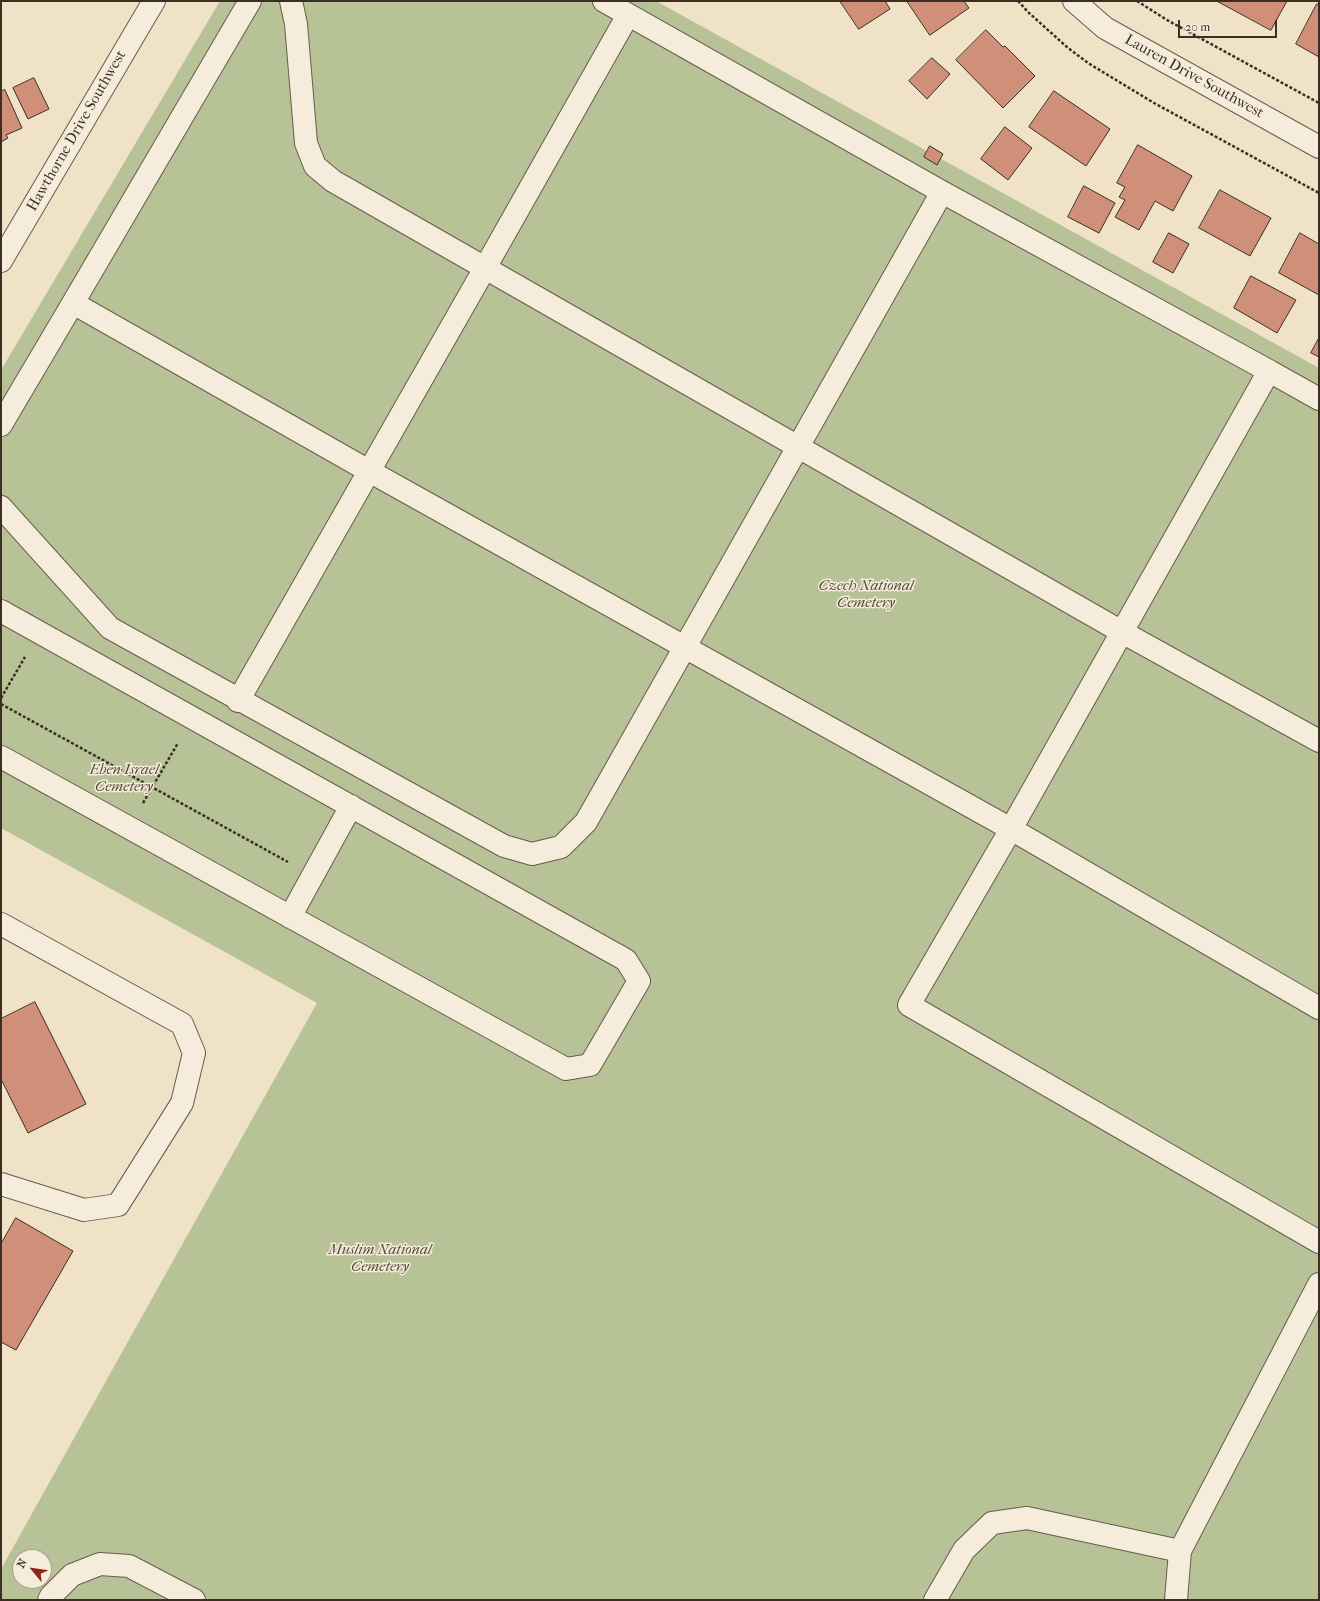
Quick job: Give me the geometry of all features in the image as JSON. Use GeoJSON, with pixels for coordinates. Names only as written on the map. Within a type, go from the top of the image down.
{"type":"FeatureCollection","features":[{"type":"Feature","properties":{"kind":"street","name":"Hawthorne Drive Southwest"},"geometry":{"type":"LineString","coordinates":[[1,261],[154,1]]}},
{"type":"Feature","properties":{"kind":"street"},"geometry":{"type":"LineString","coordinates":[[1,425],[250,1]]}},
{"type":"Feature","properties":{"kind":"street"},"geometry":{"type":"LineString","coordinates":[[291,1],[296,24],[306,143],[315,166],[333,181],[1122,632],[1319,741]]}},
{"type":"Feature","properties":{"kind":"street"},"geometry":{"type":"LineString","coordinates":[[604,1],[942,192],[1319,399]]}},
{"type":"Feature","properties":{"kind":"street","name":"Lauren Drive Southwest"},"geometry":{"type":"LineString","coordinates":[[1074,1],[1105,28],[1319,146]]}},
{"type":"Feature","properties":{"kind":"street"},"geometry":{"type":"LineString","coordinates":[[238,701],[628,15]]}},
{"type":"Feature","properties":{"kind":"street"},"geometry":{"type":"LineString","coordinates":[[1,507],[110,628],[238,701],[504,846],[532,854],[561,847],[586,822],[686,647],[797,446],[942,192]]}},
{"type":"Feature","properties":{"kind":"street"},"geometry":{"type":"LineString","coordinates":[[73,303],[369,471],[1011,829],[1319,1008]]}},
{"type":"Feature","properties":{"kind":"street"},"geometry":{"type":"LineString","coordinates":[[1269,371],[1011,829],[909,1005],[1319,1242]]}},
{"type":"Feature","properties":{"kind":"street"},"geometry":{"type":"LineString","coordinates":[[1,611],[626,960],[639,981],[590,1065],[566,1069],[1,756]]}},
{"type":"Feature","properties":{"kind":"street"},"geometry":{"type":"LineString","coordinates":[[290,917],[351,806]]}},
{"type":"Feature","properties":{"kind":"street"},"geometry":{"type":"LineString","coordinates":[[1,924],[182,1024],[194,1053],[182,1103],[118,1206],[84,1210],[1,1184]]}},
{"type":"Feature","properties":{"kind":"street"},"geometry":{"type":"LineString","coordinates":[[1176,1600],[1180,1551],[1319,1284]]}},
{"type":"Feature","properties":{"kind":"street"},"geometry":{"type":"LineString","coordinates":[[935,1600],[964,1550],[992,1523],[1027,1518],[1180,1551]]}},
{"type":"Feature","properties":{"kind":"street"},"geometry":{"type":"LineString","coordinates":[[49,1600],[51,1596],[72,1575],[100,1564],[129,1566],[194,1600]]}},
{"type":"Feature","properties":{"kind":"path"},"geometry":{"type":"LineString","coordinates":[[1018,1],[1068,48],[1088,63],[1154,103],[1319,193]]}},
{"type":"Feature","properties":{"kind":"path"},"geometry":{"type":"LineString","coordinates":[[1137,1],[1166,20],[1319,104]]}},
{"type":"Feature","properties":{"kind":"path"},"geometry":{"type":"LineString","coordinates":[[1,698],[39,632]]}},
{"type":"Feature","properties":{"kind":"path"},"geometry":{"type":"LineString","coordinates":[[1,704],[313,876]]}},
{"type":"Feature","properties":{"kind":"path"},"geometry":{"type":"LineString","coordinates":[[129,827],[192,718]]}},
{"type":"Feature","properties":{"kind":"green space","name":"Czech National Cemetery"},"geometry":{"type":"Polygon","coordinates":[[[220,1],[656,1],[1319,368],[1319,1600],[1,1600],[1,1569],[12,1549],[12,1589],[52,1589],[52,1549],[12,1549],[317,1003],[1,828],[1,370],[220,1]]]}},
{"type":"Feature","properties":{"kind":"building"},"geometry":{"type":"Polygon","coordinates":[[[840,1],[885,1],[890,9],[859,29],[840,1]]]}},
{"type":"Feature","properties":{"kind":"building"},"geometry":{"type":"Polygon","coordinates":[[[907,1],[964,1],[969,8],[930,35],[907,1]]]}},
{"type":"Feature","properties":{"kind":"building"},"geometry":{"type":"Polygon","coordinates":[[[1217,1],[1287,1],[1271,30],[1217,1]]]}},
{"type":"Feature","properties":{"kind":"building"},"geometry":{"type":"Polygon","coordinates":[[[1317,4],[1319,5],[1319,57],[1296,44],[1317,4]]]}},
{"type":"Feature","properties":{"kind":"building"},"geometry":{"type":"Polygon","coordinates":[[[986,30],[1003,47],[1005,46],[1035,76],[1003,108],[956,60],[986,30]]]}},
{"type":"Feature","properties":{"kind":"building"},"geometry":{"type":"Polygon","coordinates":[[[932,58],[950,74],[927,99],[909,81],[932,58]]]}},
{"type":"Feature","properties":{"kind":"building"},"geometry":{"type":"Polygon","coordinates":[[[34,78],[49,109],[28,119],[13,88],[34,78]]]}},
{"type":"Feature","properties":{"kind":"building"},"geometry":{"type":"Polygon","coordinates":[[[5,90],[22,128],[6,135],[8,138],[1,142],[1,91],[5,90]]]}},
{"type":"Feature","properties":{"kind":"building"},"geometry":{"type":"Polygon","coordinates":[[[1054,91],[1110,129],[1086,166],[1029,127],[1054,91]]]}},
{"type":"Feature","properties":{"kind":"building"},"geometry":{"type":"Polygon","coordinates":[[[1005,127],[1032,148],[1008,180],[981,159],[1005,127]]]}},
{"type":"Feature","properties":{"kind":"building"},"geometry":{"type":"Polygon","coordinates":[[[1138,145],[1192,176],[1173,211],[1155,201],[1139,230],[1115,217],[1125,200],[1119,197],[1125,187],[1117,183],[1138,145]]]}},
{"type":"Feature","properties":{"kind":"building"},"geometry":{"type":"Polygon","coordinates":[[[930,146],[943,154],[937,165],[924,157],[930,146]]]}},
{"type":"Feature","properties":{"kind":"building"},"geometry":{"type":"Polygon","coordinates":[[[1084,186],[1115,203],[1099,233],[1068,217],[1084,186]]]}},
{"type":"Feature","properties":{"kind":"building"},"geometry":{"type":"Polygon","coordinates":[[[1220,190],[1271,218],[1250,256],[1199,228],[1220,190]]]}},
{"type":"Feature","properties":{"kind":"building"},"geometry":{"type":"Polygon","coordinates":[[[1169,233],[1189,244],[1173,273],[1153,262],[1169,233]]]}},
{"type":"Feature","properties":{"kind":"building"},"geometry":{"type":"Polygon","coordinates":[[[1300,233],[1319,244],[1319,295],[1279,273],[1300,233]]]}},
{"type":"Feature","properties":{"kind":"building"},"geometry":{"type":"Polygon","coordinates":[[[1251,276],[1296,300],[1277,333],[1234,308],[1251,276]]]}},
{"type":"Feature","properties":{"kind":"building"},"geometry":{"type":"Polygon","coordinates":[[[1319,338],[1319,357],[1311,353],[1319,338]]]}},
{"type":"Feature","properties":{"kind":"building"},"geometry":{"type":"Polygon","coordinates":[[[35,1002],[86,1104],[28,1133],[1,1079],[1,1019],[35,1002]]]}},
{"type":"Feature","properties":{"kind":"building"},"geometry":{"type":"Polygon","coordinates":[[[16,1218],[73,1251],[16,1350],[1,1342],[1,1244],[16,1218]]]}},
{"type":"Feature","properties":{"kind":"park label","name":"Eben Israel Cemetery"},"geometry":{"type":"Point","coordinates":[124,778]}},
{"type":"Feature","properties":{"kind":"park label","name":"Muslim National Cemetery"},"geometry":{"type":"Point","coordinates":[380,1258]}}]}
